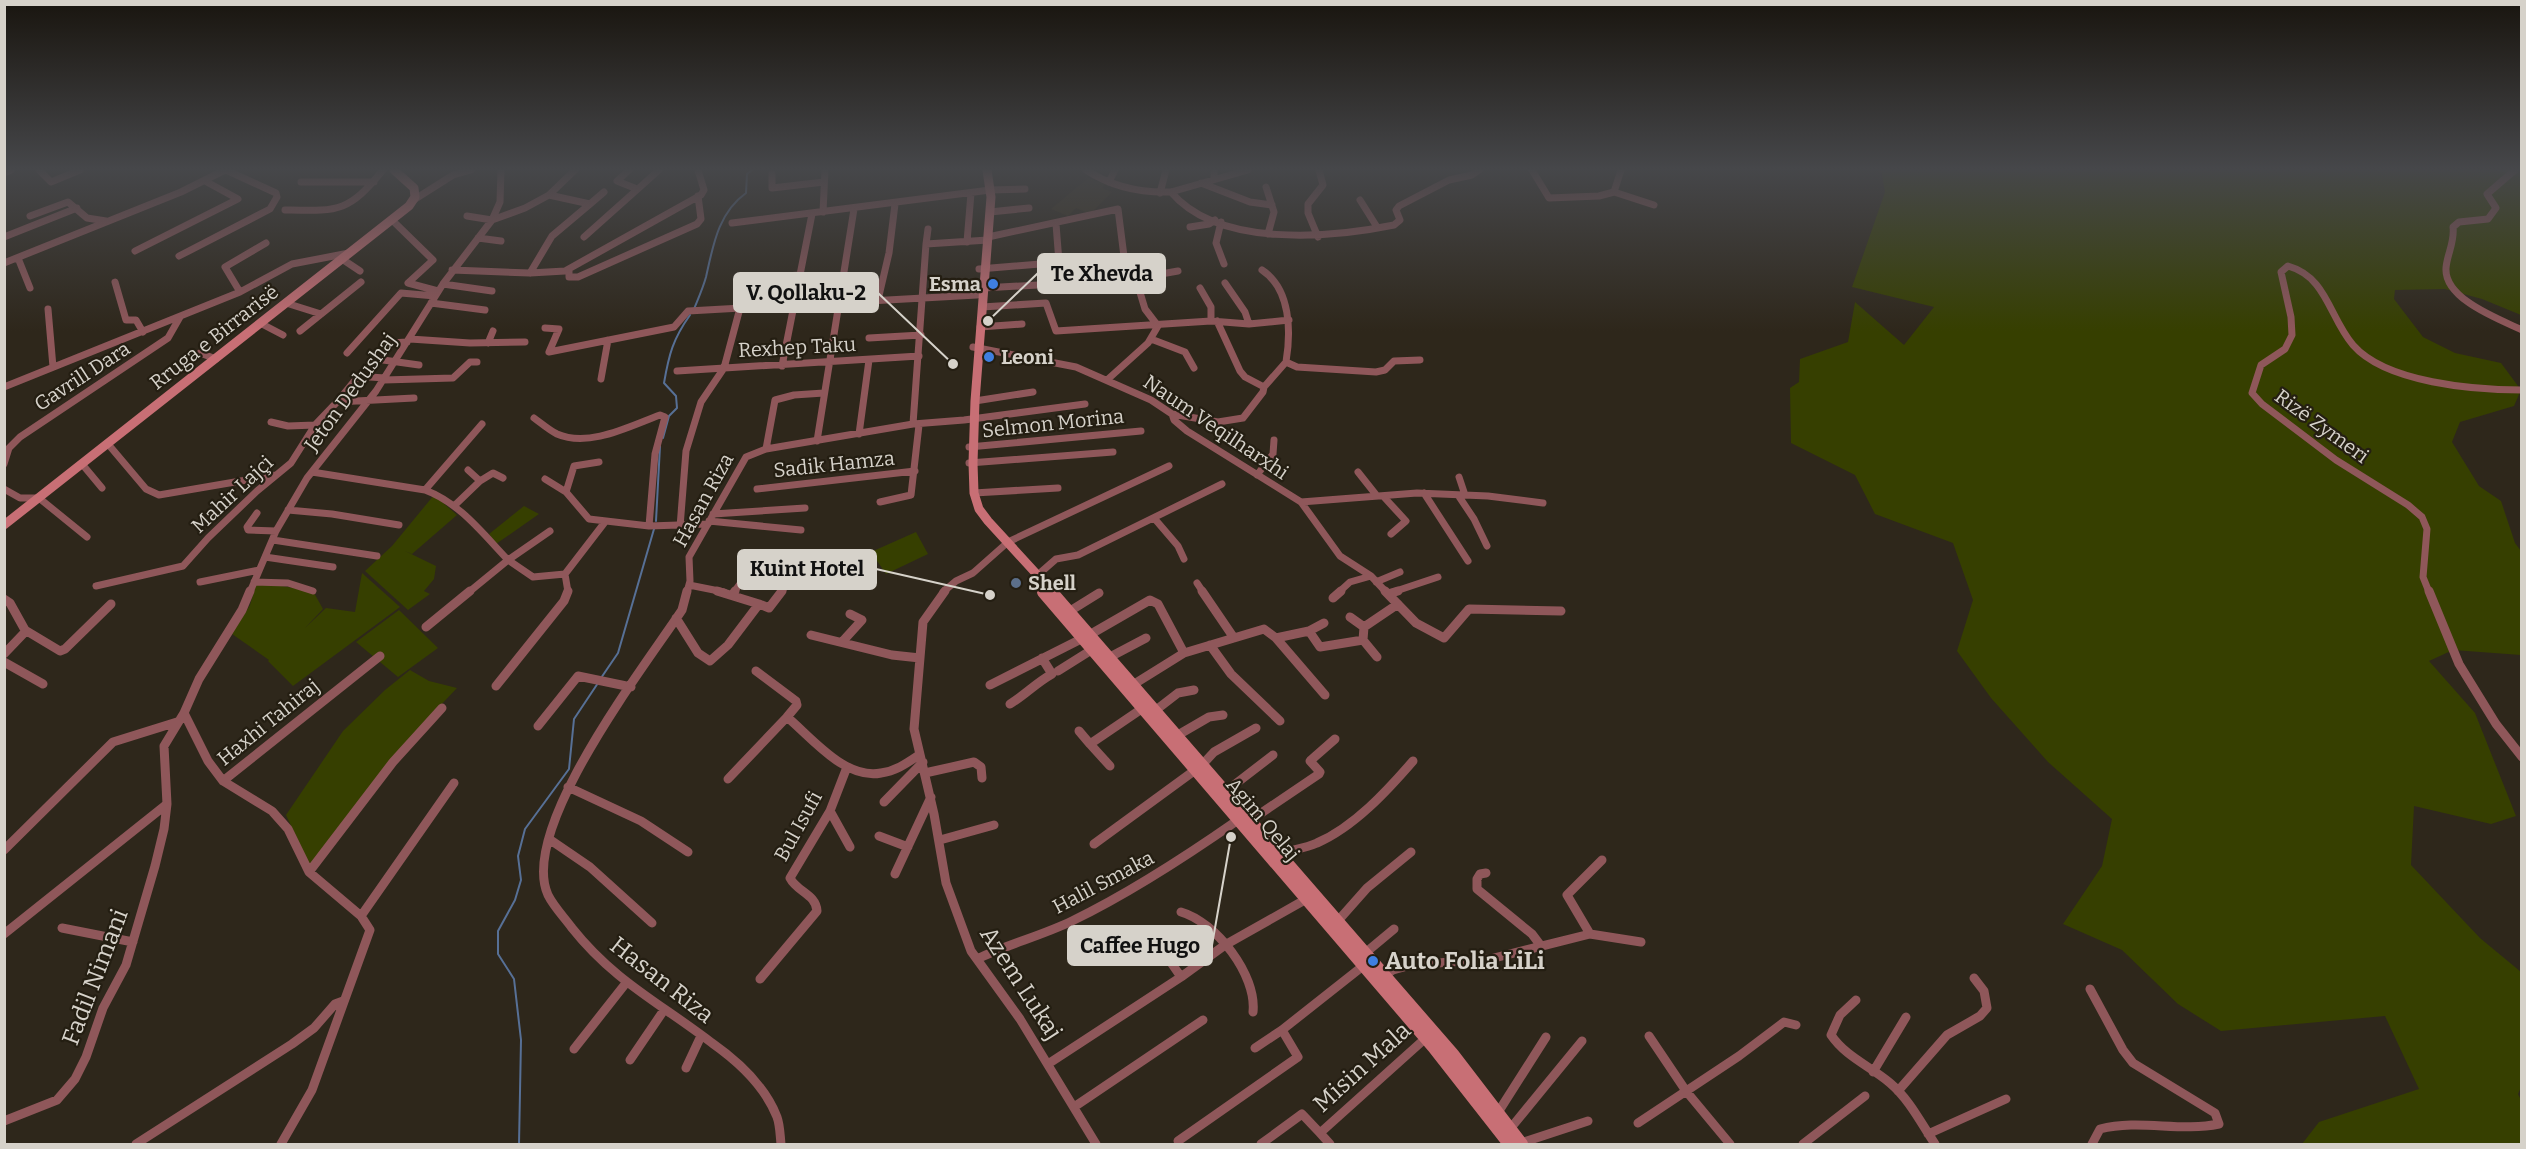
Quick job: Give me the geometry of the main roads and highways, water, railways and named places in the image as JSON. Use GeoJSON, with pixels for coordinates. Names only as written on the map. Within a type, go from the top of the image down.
{"type":"FeatureCollection","features":[{"type":"Feature","properties":{"kind":"main road","name":"Rruga e Birrarisë"},"geometry":{"type":"LineString","coordinates":[[4,525],[387,224]]}},
{"type":"Feature","properties":{"kind":"main road"},"geometry":{"type":"LineString","coordinates":[[984,224],[968,494],[973,511],[1005,544]]}},
{"type":"Feature","properties":{"kind":"main road"},"geometry":{"type":"LineString","coordinates":[[983,240],[987,224]]}},
{"type":"Feature","properties":{"kind":"main road"},"geometry":{"type":"LineString","coordinates":[[972,419],[982,308],[980,291]]}},
{"type":"Feature","properties":{"kind":"main road"},"geometry":{"type":"LineString","coordinates":[[971,463],[974,493],[984,516],[1005,544]]}},
{"type":"Feature","properties":{"kind":"main road","name":"Agim Qelaj"},"geometry":{"type":"LineString","coordinates":[[1005,544],[1087,635],[1110,657],[1130,687]]}},
{"type":"Feature","properties":{"kind":"main road","name":"Agim Qelaj"},"geometry":{"type":"LineString","coordinates":[[1087,635],[1093,650],[1130,687],[1413,1016],[1517,1144]]}},
{"type":"Feature","properties":{"kind":"main road","name":"Agim Qelaj"},"geometry":{"type":"LineString","coordinates":[[1149,709],[1178,735],[1199,767],[1225,792],[1244,822]]}},
{"type":"Feature","properties":{"kind":"main road","name":"Agim Qelaj"},"geometry":{"type":"LineString","coordinates":[[1494,1116],[1510,1130],[1517,1144]]}},
{"type":"Feature","properties":{"kind":"waterway"},"geometry":{"type":"LineString","coordinates":[[694,309],[705,281],[721,224]]}},
{"type":"Feature","properties":{"kind":"waterway"},"geometry":{"type":"LineString","coordinates":[[663,438],[669,416],[677,408],[676,396],[664,383],[668,364],[672,347],[690,315]]}},
{"type":"Feature","properties":{"kind":"waterway"},"geometry":{"type":"LineString","coordinates":[[656,521],[660,446]]}},
{"type":"Feature","properties":{"kind":"waterway"},"geometry":{"type":"LineString","coordinates":[[601,678],[618,653],[654,529]]}},
{"type":"Feature","properties":{"kind":"waterway"},"geometry":{"type":"LineString","coordinates":[[519,1144],[521,1040],[514,979],[498,954],[498,931],[515,900],[521,880],[518,856],[525,829],[569,769],[574,719],[598,683]]}},
{"type":"Feature","properties":{"kind":"place","name":"Esma"},"geometry":{"type":"Point","coordinates":[993,284]}},
{"type":"Feature","properties":{"kind":"place","name":"Te Xhevda"},"geometry":{"type":"Point","coordinates":[988,321]}},
{"type":"Feature","properties":{"kind":"place","name":"Leoni"},"geometry":{"type":"Point","coordinates":[989,357]}},
{"type":"Feature","properties":{"kind":"place","name":"V. Qollaku-2"},"geometry":{"type":"Point","coordinates":[953,364]}},
{"type":"Feature","properties":{"kind":"place","name":"Shell"},"geometry":{"type":"Point","coordinates":[1016,583]}},
{"type":"Feature","properties":{"kind":"place","name":"Kuint Hotel"},"geometry":{"type":"Point","coordinates":[990,595]}},
{"type":"Feature","properties":{"kind":"place","name":"Caffee Hugo"},"geometry":{"type":"Point","coordinates":[1231,837]}},
{"type":"Feature","properties":{"kind":"place","name":"Auto Folia LiLi"},"geometry":{"type":"Point","coordinates":[1373,961]}}]}
